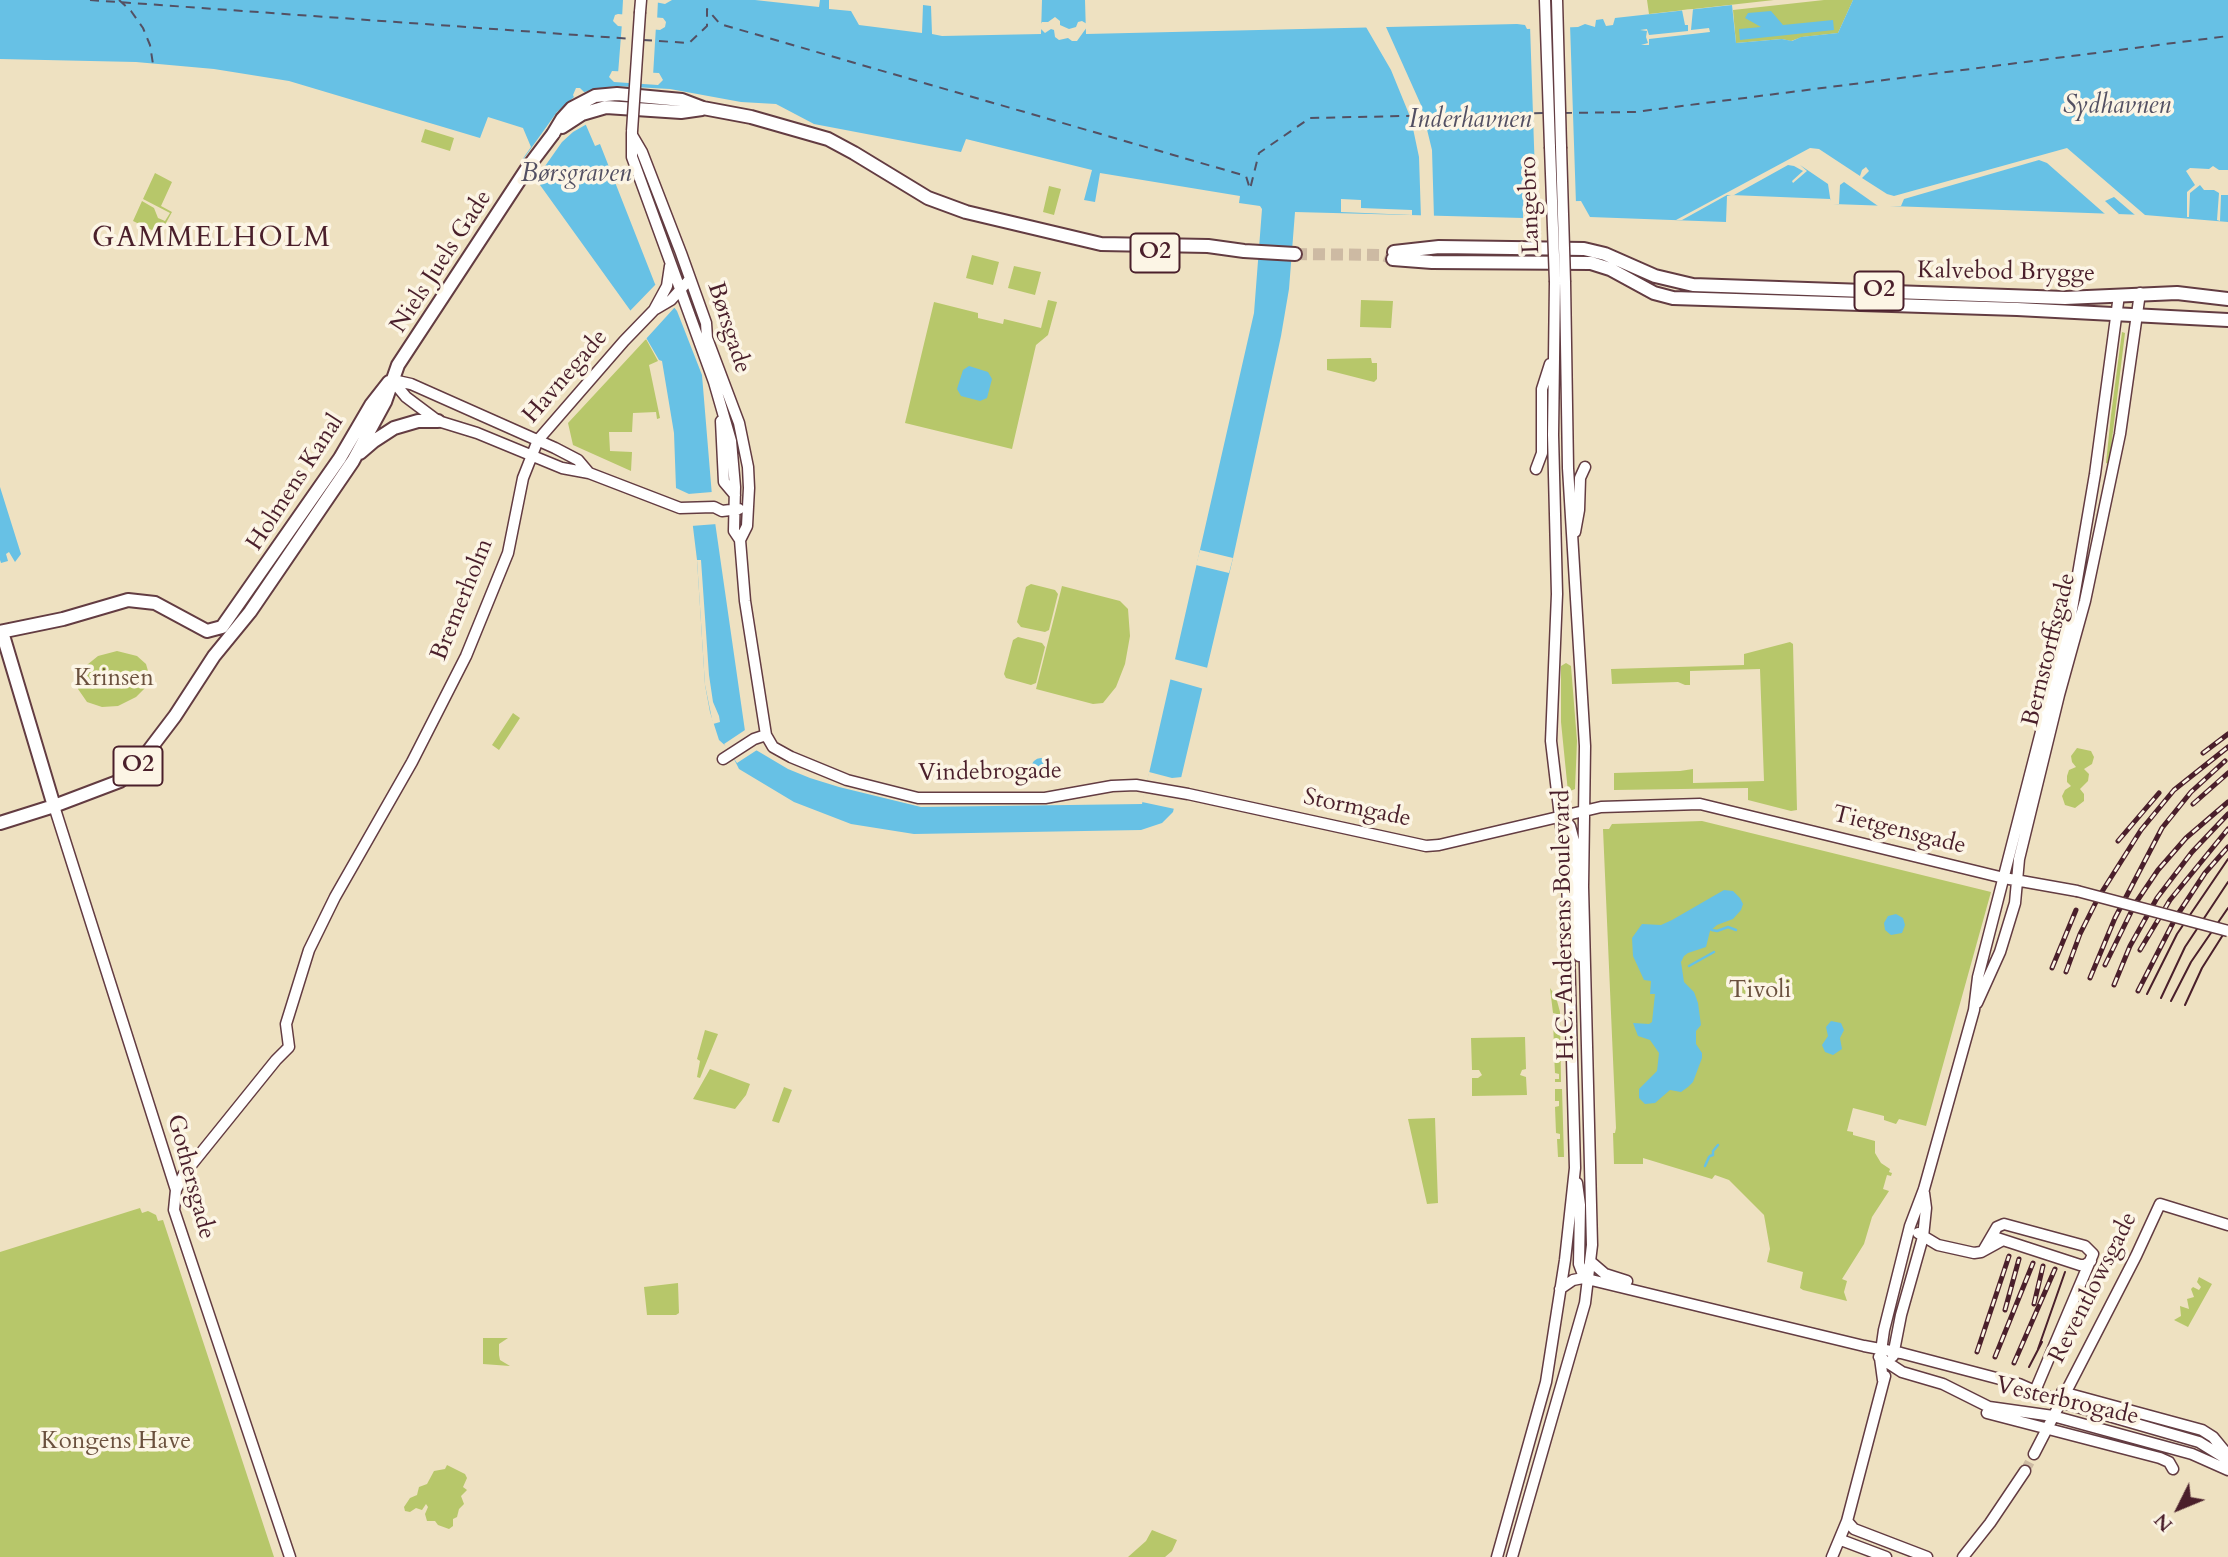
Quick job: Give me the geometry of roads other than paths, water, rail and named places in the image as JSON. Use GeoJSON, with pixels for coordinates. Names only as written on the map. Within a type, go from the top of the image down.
{"type":"FeatureCollection","features":[{"type":"Feature","properties":{"kind":"main road","name":"Niels Juels Gade"},"geometry":{"type":"LineString","coordinates":[[392,380],[398,365],[528,167],[553,134],[580,109],[611,106],[681,112],[703,108],[751,117],[828,139],[928,198],[966,212],[1101,244],[1208,246],[1292,254]]}},
{"type":"Feature","properties":{"kind":"main road","name":"Kalvebod Brygge"},"geometry":{"type":"LineString","coordinates":[[2228,299],[2177,293],[2055,298],[1693,285],[1655,276],[1595,251],[1432,247],[1394,255],[1432,262],[1597,265],[1654,293],[1673,298],[2017,309],[2228,320]]}},
{"type":"Feature","properties":{"kind":"main road","name":"Holmens Kanal"},"geometry":{"type":"LineString","coordinates":[[206,667],[250,612],[352,461],[384,402],[392,380]]}},
{"type":"Feature","properties":{"kind":"main road","name":"Holmens Kanal"},"geometry":{"type":"LineString","coordinates":[[211,631],[222,627],[236,610],[340,458],[371,405],[392,380]]}},
{"type":"Feature","properties":{"kind":"main road"},"geometry":{"type":"LineString","coordinates":[[352,461],[374,441],[394,428],[418,421],[438,421]]}},
{"type":"Feature","properties":{"kind":"main road"},"geometry":{"type":"LineString","coordinates":[[54,806],[1,632],[63,619],[128,600],[155,603],[211,631],[212,648],[206,667]]}},
{"type":"Feature","properties":{"kind":"main road","name":"O2"},"geometry":{"type":"LineString","coordinates":[[0,823],[54,806],[128,776],[175,716],[206,667]]}},
{"type":"Feature","properties":{"kind":"street"},"geometry":{"type":"LineString","coordinates":[[632,133],[641,0]]}},
{"type":"Feature","properties":{"kind":"street","name":"Langebro"},"geometry":{"type":"LineString","coordinates":[[1545,0],[1560,282]]}},
{"type":"Feature","properties":{"kind":"street","name":"Langebro"},"geometry":{"type":"LineString","coordinates":[[1557,0],[1560,282]]}},
{"type":"Feature","properties":{"kind":"street","name":"Børsgade"},"geometry":{"type":"LineString","coordinates":[[632,133],[632,156],[714,382],[731,441],[735,495],[734,531],[740,540],[744,593],[766,735]]}},
{"type":"Feature","properties":{"kind":"street","name":"Børsgade"},"geometry":{"type":"LineString","coordinates":[[632,133],[642,152],[690,279],[706,323],[706,338],[739,423],[748,467],[749,488],[747,526],[740,540]]}},
{"type":"Feature","properties":{"kind":"street"},"geometry":{"type":"LineString","coordinates":[[654,310],[669,282],[670,259]]}},
{"type":"Feature","properties":{"kind":"street"},"geometry":{"type":"LineString","coordinates":[[654,310],[670,301],[690,279]]}},
{"type":"Feature","properties":{"kind":"street","name":"H.C. Andersens Boulevard"},"geometry":{"type":"LineString","coordinates":[[1497,1557],[1546,1382],[1575,1168],[1566,876],[1558,817],[1551,718],[1557,594],[1553,354],[1560,282]]}},
{"type":"Feature","properties":{"kind":"street","name":"H.C. Andersens Boulevard"},"geometry":{"type":"LineString","coordinates":[[1512,1557],[1585,1303],[1591,1262],[1592,1203],[1583,887],[1585,810],[1582,674],[1576,617],[1560,282]]}},
{"type":"Feature","properties":{"kind":"street","name":"Bernstorffsgade"},"geometry":{"type":"LineString","coordinates":[[1883,1380],[1881,1353],[1912,1222],[1924,1189],[1974,1010],[2003,944],[2014,903],[2019,859],[2090,579],[2120,434],[2140,293]]}},
{"type":"Feature","properties":{"kind":"street","name":"Bernstorffsgade"},"geometry":{"type":"LineString","coordinates":[[1974,1010],[1978,977],[2071,615],[2095,474],[2119,295]]}},
{"type":"Feature","properties":{"kind":"street","name":"Havnegade"},"geometry":{"type":"LineString","coordinates":[[530,455],[538,440],[654,310]]}},
{"type":"Feature","properties":{"kind":"street"},"geometry":{"type":"LineString","coordinates":[[1536,469],[1542,453],[1542,389],[1553,354]]}},
{"type":"Feature","properties":{"kind":"street"},"geometry":{"type":"LineString","coordinates":[[392,380],[406,397],[438,421],[462,427],[568,470],[589,472],[670,506],[689,509],[714,507],[722,511],[749,508]]}},
{"type":"Feature","properties":{"kind":"street"},"geometry":{"type":"LineString","coordinates":[[392,380],[411,384],[538,440],[574,458],[589,472]]}},
{"type":"Feature","properties":{"kind":"street","name":"Bremerholm"},"geometry":{"type":"LineString","coordinates":[[176,1191],[184,1174],[289,1047],[286,1024],[309,950],[466,656],[508,553],[530,455]]}},
{"type":"Feature","properties":{"kind":"street"},"geometry":{"type":"LineString","coordinates":[[1573,539],[1580,510],[1580,478],[1585,467]]}},
{"type":"Feature","properties":{"kind":"street"},"geometry":{"type":"LineString","coordinates":[[714,507],[720,501],[749,488]]}},
{"type":"Feature","properties":{"kind":"street"},"geometry":{"type":"LineString","coordinates":[[727,756],[751,740],[766,735]]}},
{"type":"Feature","properties":{"kind":"street","name":"Vindebrogade"},"geometry":{"type":"LineString","coordinates":[[766,735],[770,744],[777,749],[817,770],[857,783],[918,797],[1045,798],[1120,785],[1146,787]]}},
{"type":"Feature","properties":{"kind":"street","name":"Stormgade"},"geometry":{"type":"LineString","coordinates":[[1146,787],[1426,846],[1558,817]]}},
{"type":"Feature","properties":{"kind":"street","name":"Tietgensgade"},"geometry":{"type":"LineString","coordinates":[[1558,817],[1605,807],[1700,804],[2004,878],[2077,891],[2228,931]]}},
{"type":"Feature","properties":{"kind":"street","name":"Gothersgade"},"geometry":{"type":"LineString","coordinates":[[54,806],[176,1191],[174,1210],[290,1557]]}},
{"type":"Feature","properties":{"kind":"street"},"geometry":{"type":"LineString","coordinates":[[1558,817],[1569,823],[1575,845],[1576,935],[1585,982]]}},
{"type":"Feature","properties":{"kind":"street"},"geometry":{"type":"LineString","coordinates":[[1575,1168],[1580,1205],[1579,1264],[1589,1279]]}},
{"type":"Feature","properties":{"kind":"street","name":"Bernstorffsgade"},"geometry":{"type":"LineString","coordinates":[[1883,1380],[1890,1366],[1923,1237],[1926,1208],[1924,1189]]}},
{"type":"Feature","properties":{"kind":"street"},"geometry":{"type":"LineString","coordinates":[[1920,1201],[1917,1229],[1923,1237],[1941,1246],[1974,1253],[2000,1241]]}},
{"type":"Feature","properties":{"kind":"street","name":"Reventlowsgade"},"geometry":{"type":"LineString","coordinates":[[2034,1454],[2160,1204],[2228,1225]]}},
{"type":"Feature","properties":{"kind":"street"},"geometry":{"type":"LineString","coordinates":[[1983,1251],[1996,1230],[2004,1224],[2085,1246],[2093,1254],[2040,1393],[2066,1392],[2202,1430],[2213,1437],[2228,1458]]}},
{"type":"Feature","properties":{"kind":"street"},"geometry":{"type":"LineString","coordinates":[[1996,1230],[2000,1241],[2080,1265],[2091,1261]]}},
{"type":"Feature","properties":{"kind":"street"},"geometry":{"type":"LineString","coordinates":[[1591,1262],[1605,1274],[1638,1284],[1664,1296]]}},
{"type":"Feature","properties":{"kind":"street"},"geometry":{"type":"LineString","coordinates":[[1560,1289],[1573,1280],[1589,1279]]}},
{"type":"Feature","properties":{"kind":"street","name":"Vesterbrogade"},"geometry":{"type":"LineString","coordinates":[[1589,1279],[1864,1346],[1881,1353],[1894,1351],[2018,1384],[2060,1402],[2199,1442],[2228,1458]]}},
{"type":"Feature","properties":{"kind":"street","name":"Vesterbrogade"},"geometry":{"type":"LineString","coordinates":[[1881,1353],[1890,1366],[1902,1372],[1950,1387],[1993,1408],[2053,1416],[2192,1454],[2228,1470]]}},
{"type":"Feature","properties":{"kind":"street"},"geometry":{"type":"LineString","coordinates":[[1832,1557],[1846,1521],[1883,1380]]}},
{"type":"Feature","properties":{"kind":"street"},"geometry":{"type":"LineString","coordinates":[[1546,1382],[1561,1389]]}},
{"type":"Feature","properties":{"kind":"street"},"geometry":{"type":"LineString","coordinates":[[1971,1399],[1982,1411],[2165,1460],[2173,1469]]}},
{"type":"Feature","properties":{"kind":"street"},"geometry":{"type":"LineString","coordinates":[[1963,1557],[2025,1471]]}},
{"type":"Feature","properties":{"kind":"street"},"geometry":{"type":"LineString","coordinates":[[1846,1521],[1854,1529],[1927,1557]]}},
{"type":"Feature","properties":{"kind":"street"},"geometry":{"type":"LineString","coordinates":[[1840,1540],[1886,1557]]}},
{"type":"Feature","properties":{"kind":"water"},"geometry":{"type":"Polygon","coordinates":[[[0,0],[624,0],[665,4],[672,0],[755,0],[819,7],[820,0],[829,0],[829,9],[851,11],[859,25],[922,33],[923,5],[931,6],[932,34],[942,36],[1041,34],[1042,0],[1085,0],[1086,34],[1517,24],[1525,25],[1527,29],[1578,27],[1585,24],[1595,27],[1596,20],[1603,19],[1606,26],[1613,25],[1615,18],[1732,5],[1736,43],[1782,39],[1792,41],[1801,37],[1838,33],[1853,0],[2228,0],[2228,222],[2145,215],[1833,204],[1830,199],[1731,195],[1727,196],[1726,222],[1590,217],[1581,201],[1530,202],[1526,209],[1523,209],[1523,218],[1295,212],[1289,289],[1281,336],[1233,558],[1173,812],[1162,823],[1141,830],[914,834],[851,824],[794,802],[739,769],[729,749],[719,740],[705,685],[697,560],[689,494],[676,488],[674,433],[662,361],[630,310],[522,160],[531,147],[523,128],[488,117],[480,138],[289,81],[214,69],[136,62],[0,59],[0,0]],[[618,14],[613,21],[618,26],[660,30],[665,27],[663,18],[618,14]],[[612,71],[609,77],[614,82],[658,85],[663,80],[659,73],[612,71]],[[616,86],[584,92],[576,88],[573,95],[595,146],[600,144],[655,284],[677,311],[702,375],[713,508],[745,731],[756,750],[788,769],[810,778],[921,807],[1142,804],[1254,313],[1262,209],[1260,206],[1239,203],[1240,196],[1100,173],[1095,202],[1084,200],[1092,170],[966,139],[961,152],[814,124],[776,104],[741,102],[670,89],[616,86]]]}},
{"type":"Feature","properties":{"kind":"water"},"geometry":{"type":"Polygon","coordinates":[[[1771,11],[1783,25],[1833,20],[1834,30],[1740,40],[1739,29],[1761,27],[1745,18],[1748,13],[1771,11]]]}},
{"type":"Feature","properties":{"kind":"water"},"geometry":{"type":"Polygon","coordinates":[[[969,366],[988,372],[992,379],[987,398],[980,401],[961,396],[957,389],[963,370],[969,366]]]}},
{"type":"Feature","properties":{"kind":"water"},"geometry":{"type":"Polygon","coordinates":[[[0,487],[21,554],[15,562],[9,552],[6,554],[8,561],[1,563],[0,560],[0,487]]]}},
{"type":"Feature","properties":{"kind":"water"},"geometry":{"type":"Polygon","coordinates":[[[1037,758],[1045,758],[1051,768],[1045,778],[1037,778],[1031,772],[1031,764],[1037,758]]]}},
{"type":"Feature","properties":{"kind":"water"},"geometry":{"type":"Polygon","coordinates":[[[1724,890],[1733,891],[1740,898],[1743,904],[1741,910],[1733,919],[1710,931],[1706,947],[1688,953],[1681,962],[1684,982],[1694,992],[1698,1003],[1701,1025],[1696,1031],[1696,1044],[1702,1058],[1693,1082],[1688,1087],[1681,1092],[1670,1090],[1655,1103],[1645,1104],[1639,1098],[1639,1089],[1657,1071],[1659,1053],[1650,1040],[1638,1036],[1633,1023],[1652,1022],[1655,994],[1650,994],[1651,981],[1644,980],[1633,956],[1632,938],[1642,924],[1661,925],[1724,890]]]}},
{"type":"Feature","properties":{"kind":"water"},"geometry":{"type":"Polygon","coordinates":[[[1896,914],[1903,918],[1905,925],[1902,933],[1891,935],[1885,930],[1884,923],[1888,916],[1896,914]]]}},
{"type":"Feature","properties":{"kind":"water"},"geometry":{"type":"Polygon","coordinates":[[[1831,1021],[1841,1023],[1844,1030],[1840,1038],[1842,1049],[1833,1055],[1825,1052],[1822,1045],[1828,1036],[1826,1027],[1831,1021]]]}},
{"type":"Feature","properties":{"kind":"waterway"},"geometry":{"type":"LineString","coordinates":[[1712,930],[1728,927],[1736,930]]}},
{"type":"Feature","properties":{"kind":"waterway"},"geometry":{"type":"LineString","coordinates":[[1689,966],[1714,952]]}},
{"type":"Feature","properties":{"kind":"waterway"},"geometry":{"type":"LineString","coordinates":[[1710,1156],[1718,1145]]}},
{"type":"Feature","properties":{"kind":"waterway"},"geometry":{"type":"LineString","coordinates":[[1705,1166],[1709,1157]]}},
{"type":"Feature","properties":{"kind":"tunnel"},"geometry":{"type":"LineString","coordinates":[[1295,254],[1383,255],[1393,259]]}},
{"type":"Feature","properties":{"kind":"tunnel"},"geometry":{"type":"LineString","coordinates":[[2025,1471],[2034,1454]]}},
{"type":"Feature","properties":{"kind":"tram line"},"geometry":{"type":"LineString","coordinates":[[2147,994],[2177,934],[2228,859]]}},
{"type":"Feature","properties":{"kind":"tram line"},"geometry":{"type":"LineString","coordinates":[[2161,998],[2185,947],[2228,882]]}},
{"type":"Feature","properties":{"kind":"tram line"},"geometry":{"type":"LineString","coordinates":[[2171,1001],[2191,962],[2228,908]]}},
{"type":"Feature","properties":{"kind":"tram line"},"geometry":{"type":"LineString","coordinates":[[2185,1005],[2202,968],[2228,927]]}},
{"type":"Feature","properties":{"kind":"tram line"},"geometry":{"type":"LineString","coordinates":[[2038,1349],[2065,1272]]}},
{"type":"Feature","properties":{"kind":"tram line"},"geometry":{"type":"LineString","coordinates":[[2029,1367],[2042,1342]]}},
{"type":"Feature","properties":{"kind":"railway"},"geometry":{"type":"LineString","coordinates":[[2203,753],[2228,734]]}},
{"type":"Feature","properties":{"kind":"railway"},"geometry":{"type":"LineString","coordinates":[[2066,972],[2080,934],[2098,898],[2141,830],[2174,790],[2228,747]]}},
{"type":"Feature","properties":{"kind":"railway"},"geometry":{"type":"LineString","coordinates":[[2090,978],[2115,918],[2162,828],[2191,792],[2225,761]]}},
{"type":"Feature","properties":{"kind":"railway"},"geometry":{"type":"LineString","coordinates":[[2193,804],[2228,773]]}},
{"type":"Feature","properties":{"kind":"railway"},"geometry":{"type":"LineString","coordinates":[[2118,841],[2159,793]]}},
{"type":"Feature","properties":{"kind":"railway"},"geometry":{"type":"LineString","coordinates":[[2105,965],[2135,904],[2158,870],[2186,838],[2228,802]]}},
{"type":"Feature","properties":{"kind":"railway"},"geometry":{"type":"LineString","coordinates":[[2114,985],[2130,946],[2157,898],[2192,852],[2228,814]]}},
{"type":"Feature","properties":{"kind":"railway"},"geometry":{"type":"LineString","coordinates":[[2140,950],[2170,900],[2228,829]]}},
{"type":"Feature","properties":{"kind":"railway"},"geometry":{"type":"LineString","coordinates":[[2138,991],[2176,917],[2205,873],[2228,847]]}},
{"type":"Feature","properties":{"kind":"railway"},"geometry":{"type":"LineString","coordinates":[[2052,968],[2076,910]]}},
{"type":"Feature","properties":{"kind":"railway"},"geometry":{"type":"LineString","coordinates":[[1977,1352],[2009,1256]]}},
{"type":"Feature","properties":{"kind":"railway"},"geometry":{"type":"LineString","coordinates":[[2005,1310],[2019,1259]]}},
{"type":"Feature","properties":{"kind":"railway"},"geometry":{"type":"LineString","coordinates":[[1995,1357],[2033,1263]]}},
{"type":"Feature","properties":{"kind":"railway"},"geometry":{"type":"LineString","coordinates":[[2034,1304],[2043,1266]]}},
{"type":"Feature","properties":{"kind":"railway"},"geometry":{"type":"LineString","coordinates":[[2014,1363],[2055,1269]]}},
{"type":"Feature","properties":{"kind":"district","name":"GAMMELHOLM"},"geometry":{"type":"Point","coordinates":[212,240]}},
{"type":"Feature","properties":{"kind":"water label","name":"Sydhavnen"},"geometry":{"type":"Point","coordinates":[2117,107]}},
{"type":"Feature","properties":{"kind":"water label","name":"Inderhavnen"},"geometry":{"type":"Point","coordinates":[1470,121]}},
{"type":"Feature","properties":{"kind":"water label","name":"Børsgraven"},"geometry":{"type":"Point","coordinates":[576,175]}},
{"type":"Feature","properties":{"kind":"park label","name":"Krinsen"},"geometry":{"type":"Point","coordinates":[114,679]}},
{"type":"Feature","properties":{"kind":"park label","name":"Tivoli"},"geometry":{"type":"Point","coordinates":[1760,991]}},
{"type":"Feature","properties":{"kind":"park label","name":"Kongens Have"},"geometry":{"type":"Point","coordinates":[116,1442]}}]}
